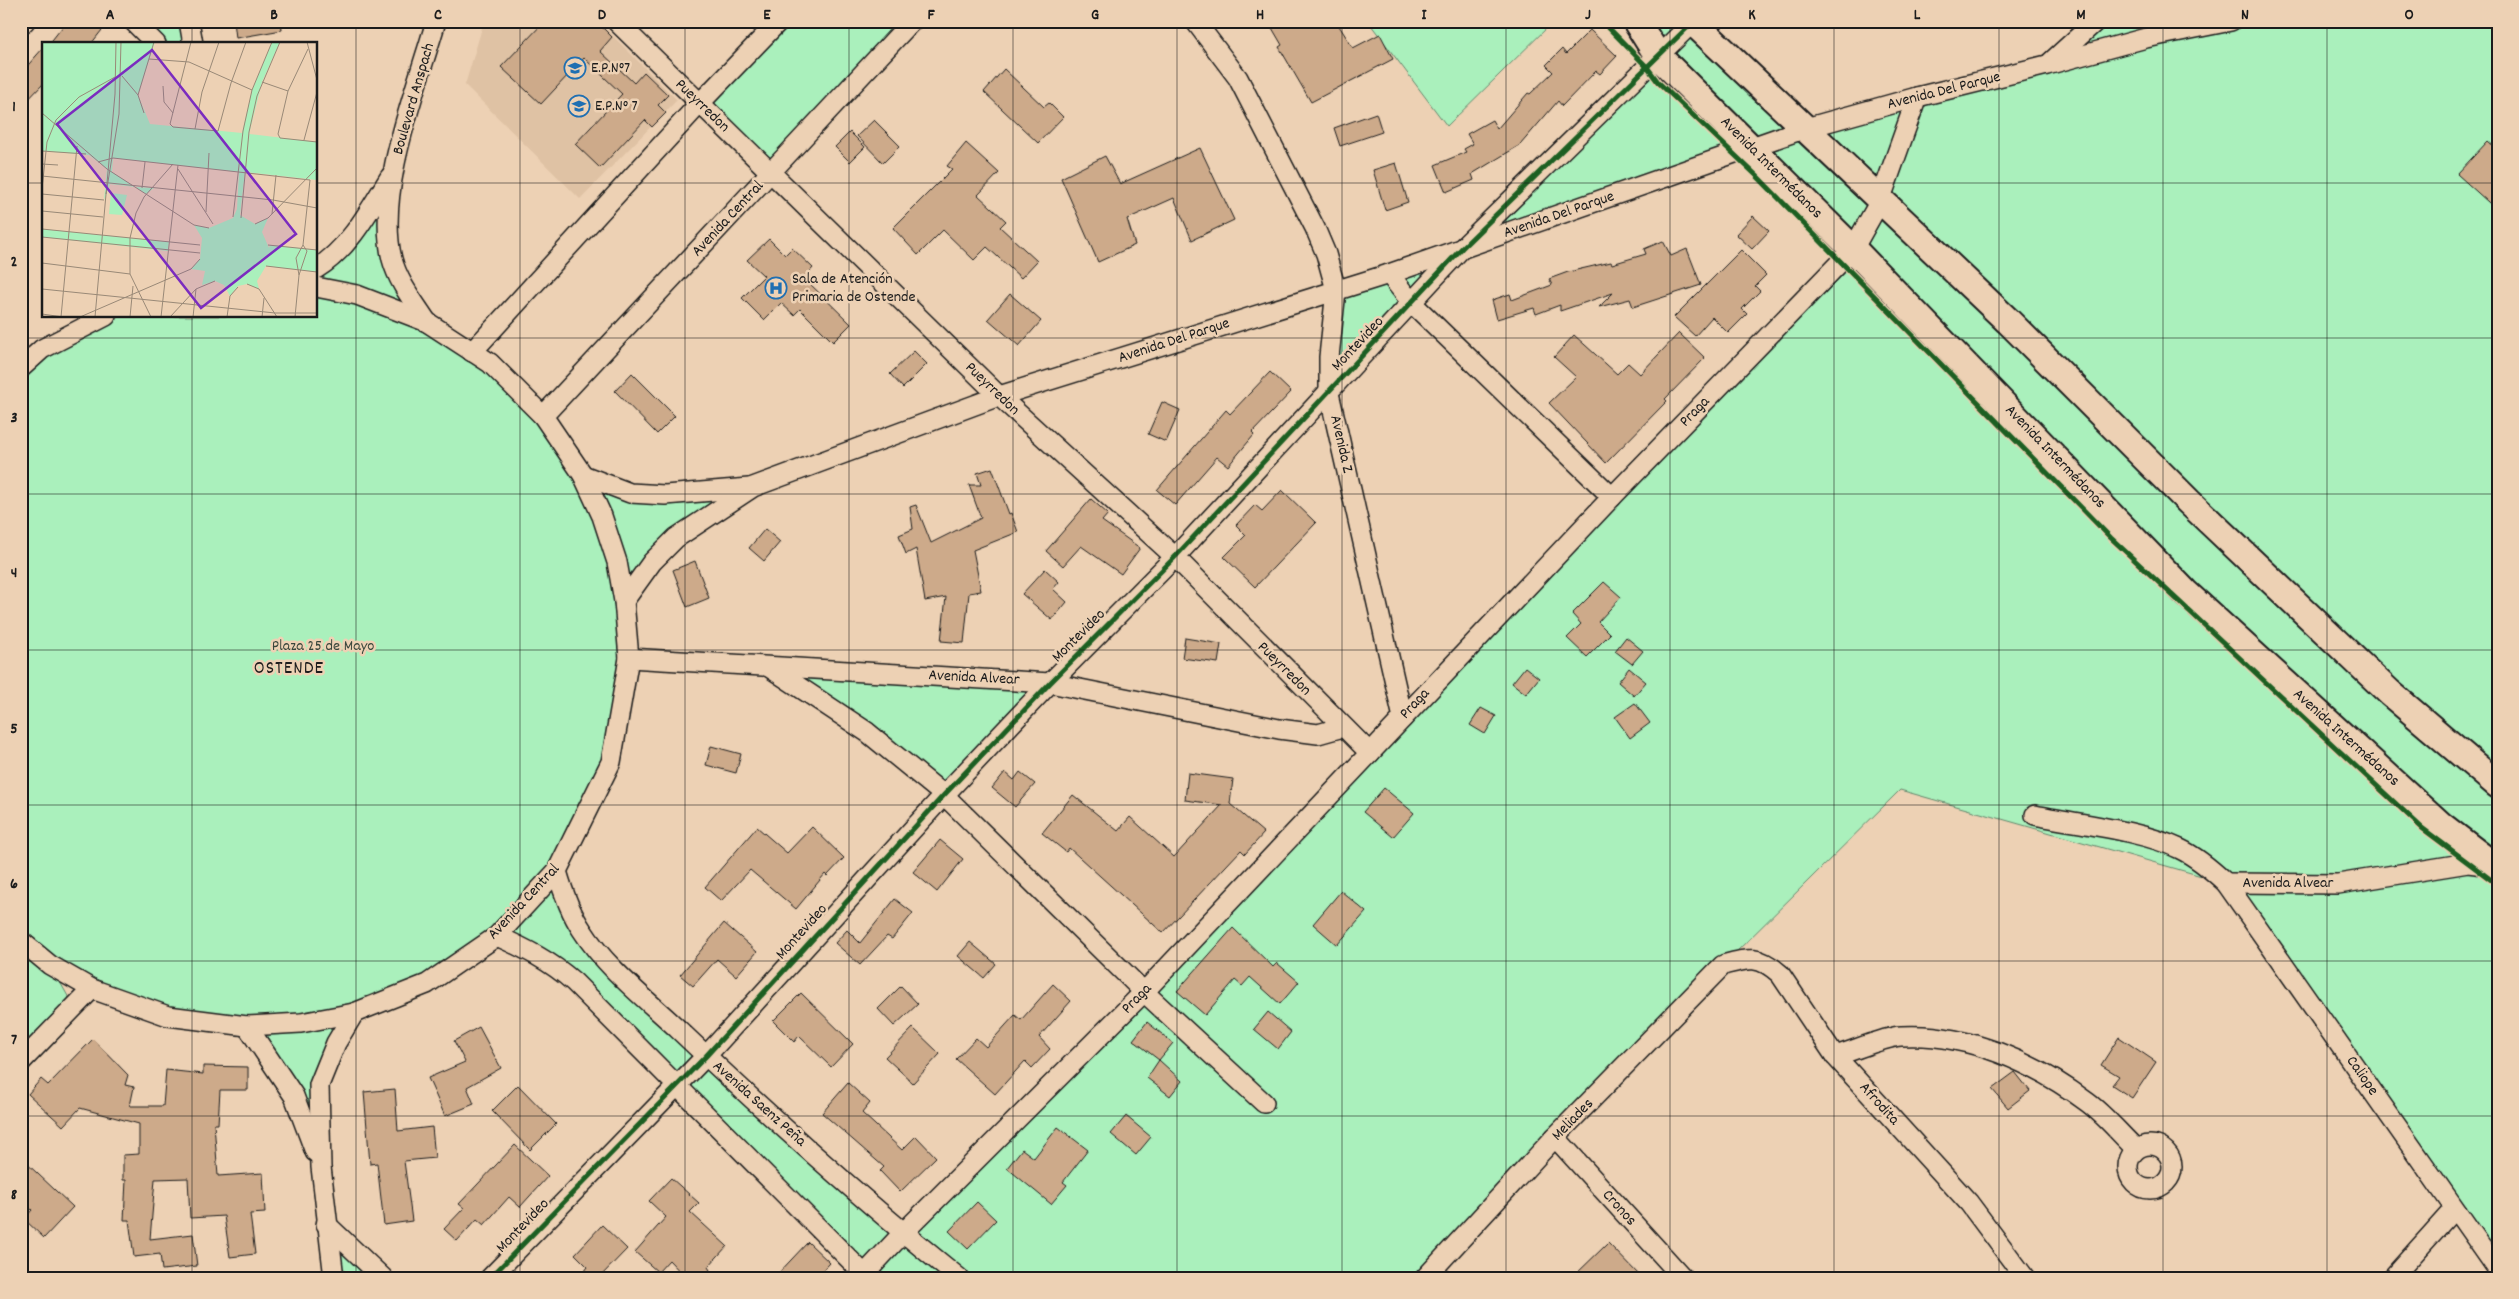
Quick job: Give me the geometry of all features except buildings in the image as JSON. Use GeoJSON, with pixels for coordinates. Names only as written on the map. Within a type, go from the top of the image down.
{"type":"FeatureCollection","features":[{"type":"Feature","properties":{"kind":"main road","name":"Avenida Intermédanos"},"geometry":{"type":"LineString","coordinates":[[1636,21],[1658,56],[1853,249],[2185,592],[2442,826],[2497,859]]}},
{"type":"Feature","properties":{"kind":"main road"},"geometry":{"type":"LineString","coordinates":[[1693,22],[2008,321],[2189,502],[2382,686],[2498,785]]}},
{"type":"Feature","properties":{"kind":"street"},"geometry":{"type":"LineString","coordinates":[[21,25],[25,21]]}},
{"type":"Feature","properties":{"kind":"street"},"geometry":{"type":"LineString","coordinates":[[133,21],[154,42]]}},
{"type":"Feature","properties":{"kind":"street"},"geometry":{"type":"LineString","coordinates":[[189,21],[193,42]]}},
{"type":"Feature","properties":{"kind":"street","name":"Boulevard Anspach"},"geometry":{"type":"LineString","coordinates":[[427,322],[400,280],[392,259],[389,231],[391,176],[436,21]]}},
{"type":"Feature","properties":{"kind":"street","name":"Pueyrredon"},"geometry":{"type":"LineString","coordinates":[[616,21],[999,396],[1175,557],[1370,753]]}},
{"type":"Feature","properties":{"kind":"street"},"geometry":{"type":"LineString","coordinates":[[472,352],[700,103],[779,21]]}},
{"type":"Feature","properties":{"kind":"street","name":"Avenida Central"},"geometry":{"type":"LineString","coordinates":[[543,416],[912,21]]}},
{"type":"Feature","properties":{"kind":"street","name":"Avenida Z"},"geometry":{"type":"LineString","coordinates":[[1194,21],[1238,78],[1315,228],[1326,254],[1336,290],[1329,393],[1402,718]]}},
{"type":"Feature","properties":{"kind":"street"},"geometry":{"type":"LineString","coordinates":[[2047,65],[2096,21]]}},
{"type":"Feature","properties":{"kind":"street","name":"Avenida Del Parque"},"geometry":{"type":"LineString","coordinates":[[624,601],[652,562],[676,538],[753,487],[999,396],[1389,274],[1752,149],[1806,128],[1917,97],[2047,65],[2194,24],[2231,21]]}},
{"type":"Feature","properties":{"kind":"street","name":"Montevideo"},"geometry":{"type":"LineString","coordinates":[[490,1278],[706,1056],[944,795],[1050,683],[1175,557],[1462,248],[1693,22]]}},
{"type":"Feature","properties":{"kind":"street","name":"Praga"},"geometry":{"type":"LineString","coordinates":[[865,1277],[903,1233],[1144,992],[1612,497],[1853,249],[1880,201],[1917,97]]}},
{"type":"Feature","properties":{"kind":"street","name":"Boulevard Anspach"},"geometry":{"type":"LineString","coordinates":[[318,268],[326,263],[358,228],[391,176]]}},
{"type":"Feature","properties":{"kind":"street"},"geometry":{"type":"LineString","coordinates":[[1389,274],[1412,303],[1612,497]]}},
{"type":"Feature","properties":{"kind":"street","name":"Avenida Central"},"geometry":{"type":"LineString","coordinates":[[21,940],[50,965],[92,989],[168,1016],[247,1026],[301,1023],[354,1012],[426,984],[496,936],[557,871],[611,762],[629,658],[624,601],[617,562],[602,516],[582,475],[543,416],[490,363],[427,322],[357,295],[318,287]]}},
{"type":"Feature","properties":{"kind":"street"},"geometry":{"type":"LineString","coordinates":[[21,368],[42,349],[102,318]]}},
{"type":"Feature","properties":{"kind":"street"},"geometry":{"type":"LineString","coordinates":[[21,351],[42,349]]}},
{"type":"Feature","properties":{"kind":"street","name":"Avenida Del Parque"},"geometry":{"type":"LineString","coordinates":[[582,475],[630,493],[665,495],[753,487]]}},
{"type":"Feature","properties":{"kind":"street","name":"Avenida Alvear"},"geometry":{"type":"LineString","coordinates":[[629,658],[1050,683],[1278,729],[1318,734],[1343,727]]}},
{"type":"Feature","properties":{"kind":"street"},"geometry":{"type":"LineString","coordinates":[[768,667],[867,732],[944,795],[1144,992],[1264,1103]]}},
{"type":"Feature","properties":{"kind":"street","name":"Avenida Alvear"},"geometry":{"type":"LineString","coordinates":[[2035,815],[2160,840],[2182,850],[2203,863],[2226,883],[2338,884],[2468,862],[2497,859]]}},
{"type":"Feature","properties":{"kind":"street","name":"Avenida Saenz Peña"},"geometry":{"type":"LineString","coordinates":[[557,871],[568,904],[582,931],[604,959],[706,1056],[903,1233],[959,1278]]}},
{"type":"Feature","properties":{"kind":"street","name":"Caliope"},"geometry":{"type":"LineString","coordinates":[[2226,883],[2498,1270]]}},
{"type":"Feature","properties":{"kind":"street"},"geometry":{"type":"LineString","coordinates":[[496,936],[531,951],[552,963],[677,1084],[865,1277]]}},
{"type":"Feature","properties":{"kind":"street","name":"Afrodita"},"geometry":{"type":"LineString","coordinates":[[1724,965],[1750,958],[1768,963],[1780,974],[1836,1056],[1969,1203],[2025,1278]]}},
{"type":"Feature","properties":{"kind":"street","name":"Meliades"},"geometry":{"type":"LineString","coordinates":[[1425,1278],[1555,1137],[1724,965]]}},
{"type":"Feature","properties":{"kind":"street"},"geometry":{"type":"LineString","coordinates":[[21,1062],[92,989]]}},
{"type":"Feature","properties":{"kind":"street"},"geometry":{"type":"LineString","coordinates":[[334,1278],[326,1224],[321,1167],[319,1085],[336,1043],[354,1012]]}},
{"type":"Feature","properties":{"kind":"street"},"geometry":{"type":"LineString","coordinates":[[247,1026],[294,1096],[321,1167]]}},
{"type":"Feature","properties":{"kind":"street"},"geometry":{"type":"LineString","coordinates":[[1836,1056],[1899,1036],[1944,1038],[1998,1052],[2050,1076],[2088,1103],[2136,1149]]}},
{"type":"Feature","properties":{"kind":"street","name":"Cronos"},"geometry":{"type":"LineString","coordinates":[[1555,1137],[1683,1278]]}},
{"type":"Feature","properties":{"kind":"street"},"geometry":{"type":"LineString","coordinates":[[2392,1278],[2454,1209]]}},
{"type":"Feature","properties":{"kind":"street"},"geometry":{"type":"LineString","coordinates":[[326,1224],[383,1278]]}},
{"type":"Feature","properties":{"kind":"shaded area","name":"E.P.N° 7"},"geometry":{"type":"Polygon","coordinates":[[[484,21],[598,21],[677,100],[580,199],[465,85],[484,21]]]}},
{"type":"Feature","properties":{"kind":"green space"},"geometry":{"type":"Polygon","coordinates":[[[133,21],[189,21],[193,42],[154,42],[133,21]]]}},
{"type":"Feature","properties":{"kind":"green space"},"geometry":{"type":"Polygon","coordinates":[[[779,21],[912,21],[771,173],[700,103],[779,21]]]}},
{"type":"Feature","properties":{"kind":"green space"},"geometry":{"type":"Polygon","coordinates":[[[1368,21],[1554,21],[1447,126],[1368,21]]]}},
{"type":"Feature","properties":{"kind":"green space","name":"Plaza 25 de Mayo"},"geometry":{"type":"Polygon","coordinates":[[[1636,21],[1691,21],[1806,128],[2047,65],[2096,21],[2498,21],[2498,1273],[2226,883],[1900,790],[1723,965],[1422,1278],[861,1278],[574,982],[497,937],[366,1010],[319,1085],[321,1167],[247,1026],[194,1022],[51,966],[74,1007],[21,1062],[21,370],[103,318],[318,318],[318,267],[391,176],[389,231],[427,322],[515,388],[582,475],[630,493],[753,487],[676,538],[624,601],[629,658],[611,762],[557,871],[582,931],[906,1230],[1853,250],[1752,149],[1462,248],[1658,56],[1636,21]]]}},
{"type":"Feature","properties":{"kind":"green space"},"geometry":{"type":"Polygon","coordinates":[[[1462,248],[1329,393],[1336,290],[1462,248]]]}},
{"type":"Feature","properties":{"kind":"green space"},"geometry":{"type":"Polygon","coordinates":[[[768,667],[1050,683],[944,795],[768,667]]]}},
{"type":"Feature","properties":{"kind":"green space"},"geometry":{"type":"Polygon","coordinates":[[[326,1224],[383,1278],[334,1278],[326,1224]]]}},
{"type":"Feature","properties":{"kind":"cycle path"},"geometry":{"type":"LineString","coordinates":[[1602,21],[1647,67],[1658,82],[1757,176],[2111,538],[2422,828],[2498,885]]}},
{"type":"Feature","properties":{"kind":"cycle path"},"geometry":{"type":"LineString","coordinates":[[490,1278],[706,1056],[944,795],[1050,683],[1175,557],[1462,248],[1694,21]]}},
{"type":"Feature","properties":{"kind":"place","name":"E.P.N°7"},"geometry":{"type":"Point","coordinates":[575,68]}},
{"type":"Feature","properties":{"kind":"place","name":"E.P.N° 7"},"geometry":{"type":"Point","coordinates":[579,106]}},
{"type":"Feature","properties":{"kind":"place","name":"Sala de Atención Primaria de Ostende"},"geometry":{"type":"Point","coordinates":[776,288]}},
{"type":"Feature","properties":{"kind":"district","name":"OSTENDE"},"geometry":{"type":"Point","coordinates":[289,669]}}]}
